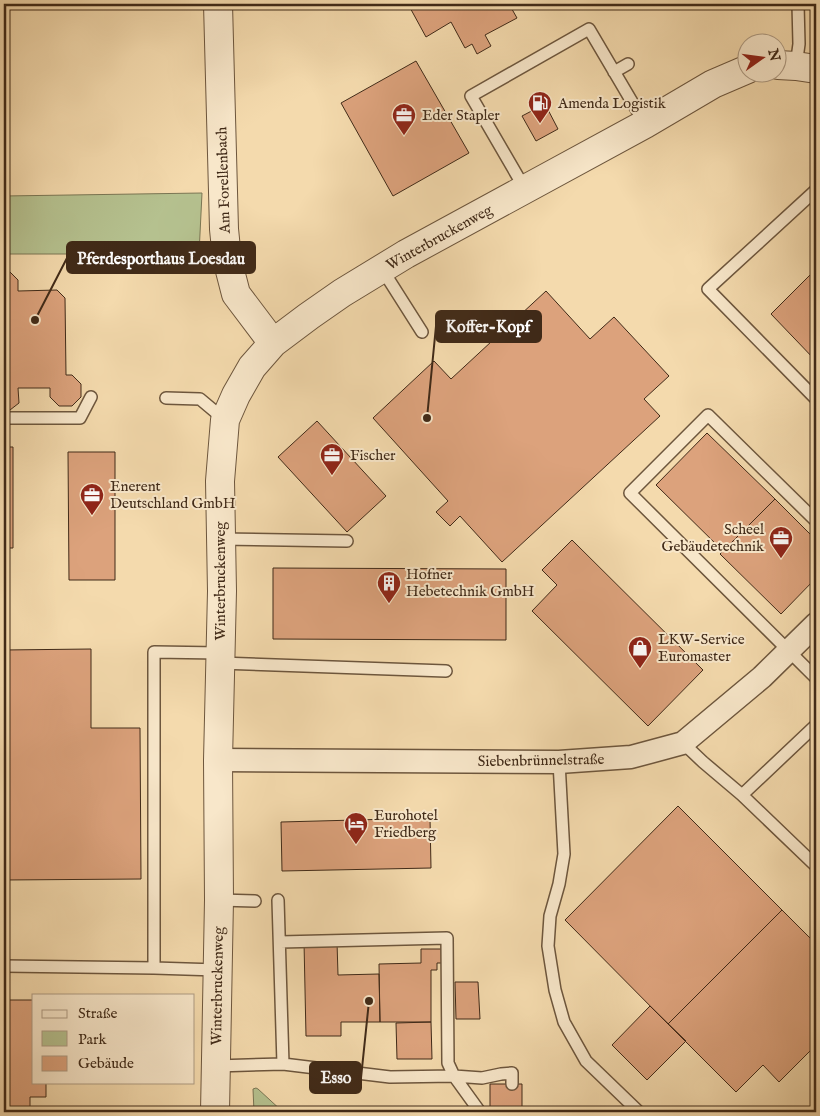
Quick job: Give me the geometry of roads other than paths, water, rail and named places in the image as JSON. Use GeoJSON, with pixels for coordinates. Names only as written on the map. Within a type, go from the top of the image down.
{"type":"FeatureCollection","features":[{"type":"Feature","properties":{"kind":"street","name":"Am Forellenbach"},"geometry":{"type":"LineString","coordinates":[[218,4],[224,229],[227,259],[236,294],[274,343]]}},
{"type":"Feature","properties":{"kind":"street","name":"Winterbruckenweg"},"geometry":{"type":"LineString","coordinates":[[215,1112],[219,900],[218,760],[222,591],[220,481],[225,420],[236,395],[252,367],[274,343],[309,316],[382,269],[713,84],[738,73]]}},
{"type":"Feature","properties":{"kind":"street","name":"Siebenbrünnelstraße"},"geometry":{"type":"LineString","coordinates":[[218,760],[559,762],[632,757],[683,742],[762,678],[816,624]]}},
{"type":"Feature","properties":{"kind":"lane"},"geometry":{"type":"LineString","coordinates":[[797,67],[799,44],[798,4]]}},
{"type":"Feature","properties":{"kind":"lane"},"geometry":{"type":"LineString","coordinates":[[525,189],[471,96],[589,29],[644,124]]}},
{"type":"Feature","properties":{"kind":"lane"},"geometry":{"type":"LineString","coordinates":[[614,72],[628,64]]}},
{"type":"Feature","properties":{"kind":"lane"},"geometry":{"type":"LineString","coordinates":[[816,190],[708,289],[816,399]]}},
{"type":"Feature","properties":{"kind":"lane"},"geometry":{"type":"LineString","coordinates":[[382,269],[422,332]]}},
{"type":"Feature","properties":{"kind":"lane"},"geometry":{"type":"LineString","coordinates":[[4,418],[80,418],[90,396]]}},
{"type":"Feature","properties":{"kind":"lane"},"geometry":{"type":"LineString","coordinates":[[166,398],[200,399],[225,420]]}},
{"type":"Feature","properties":{"kind":"lane"},"geometry":{"type":"LineString","coordinates":[[816,521],[708,415],[630,493],[816,678]]}},
{"type":"Feature","properties":{"kind":"lane"},"geometry":{"type":"LineString","coordinates":[[220,539],[347,541]]}},
{"type":"Feature","properties":{"kind":"lane"},"geometry":{"type":"LineString","coordinates":[[154,968],[154,652],[220,658],[446,671]]}},
{"type":"Feature","properties":{"kind":"lane"},"geometry":{"type":"LineString","coordinates":[[742,795],[816,725]]}},
{"type":"Feature","properties":{"kind":"lane"},"geometry":{"type":"LineString","coordinates":[[683,742],[816,866]]}},
{"type":"Feature","properties":{"kind":"lane"},"geometry":{"type":"LineString","coordinates":[[559,762],[564,854],[559,884],[550,916],[548,946],[555,990],[564,1022],[586,1060],[639,1112]]}},
{"type":"Feature","properties":{"kind":"lane"},"geometry":{"type":"LineString","coordinates":[[219,900],[256,901]]}},
{"type":"Feature","properties":{"kind":"lane"},"geometry":{"type":"LineString","coordinates":[[278,900],[283,1064]]}},
{"type":"Feature","properties":{"kind":"lane"},"geometry":{"type":"LineString","coordinates":[[280,942],[447,938],[448,1063],[454,1076],[480,1112]]}},
{"type":"Feature","properties":{"kind":"lane"},"geometry":{"type":"LineString","coordinates":[[4,966],[217,970]]}},
{"type":"Feature","properties":{"kind":"lane"},"geometry":{"type":"LineString","coordinates":[[216,1066],[283,1064],[390,1077],[454,1076],[505,1081]]}},
{"type":"Feature","properties":{"kind":"place","name":"Amenda Logistik"},"geometry":{"type":"Point","coordinates":[540,124]}},
{"type":"Feature","properties":{"kind":"place","name":"Eder Stapler"},"geometry":{"type":"Point","coordinates":[404,136]}},
{"type":"Feature","properties":{"kind":"place","name":"Pferdesporthaus Loesdau"},"geometry":{"type":"Point","coordinates":[35,320]}},
{"type":"Feature","properties":{"kind":"place","name":"Koffer-Kopf"},"geometry":{"type":"Point","coordinates":[427,418]}},
{"type":"Feature","properties":{"kind":"place","name":"Fischer"},"geometry":{"type":"Point","coordinates":[332,476]}},
{"type":"Feature","properties":{"kind":"place","name":"Enerent Deutschland GmbH"},"geometry":{"type":"Point","coordinates":[92,516]}},
{"type":"Feature","properties":{"kind":"place","name":"Scheel Gebäudetechnik"},"geometry":{"type":"Point","coordinates":[781,559]}},
{"type":"Feature","properties":{"kind":"place","name":"Hofner Hebetechnik GmbH"},"geometry":{"type":"Point","coordinates":[389,604]}},
{"type":"Feature","properties":{"kind":"place","name":"LKW-Service Euromaster"},"geometry":{"type":"Point","coordinates":[640,669]}},
{"type":"Feature","properties":{"kind":"place","name":"Eurohotel Friedberg"},"geometry":{"type":"Point","coordinates":[356,845]}},
{"type":"Feature","properties":{"kind":"place","name":"Esso"},"geometry":{"type":"Point","coordinates":[369,1001]}}]}
